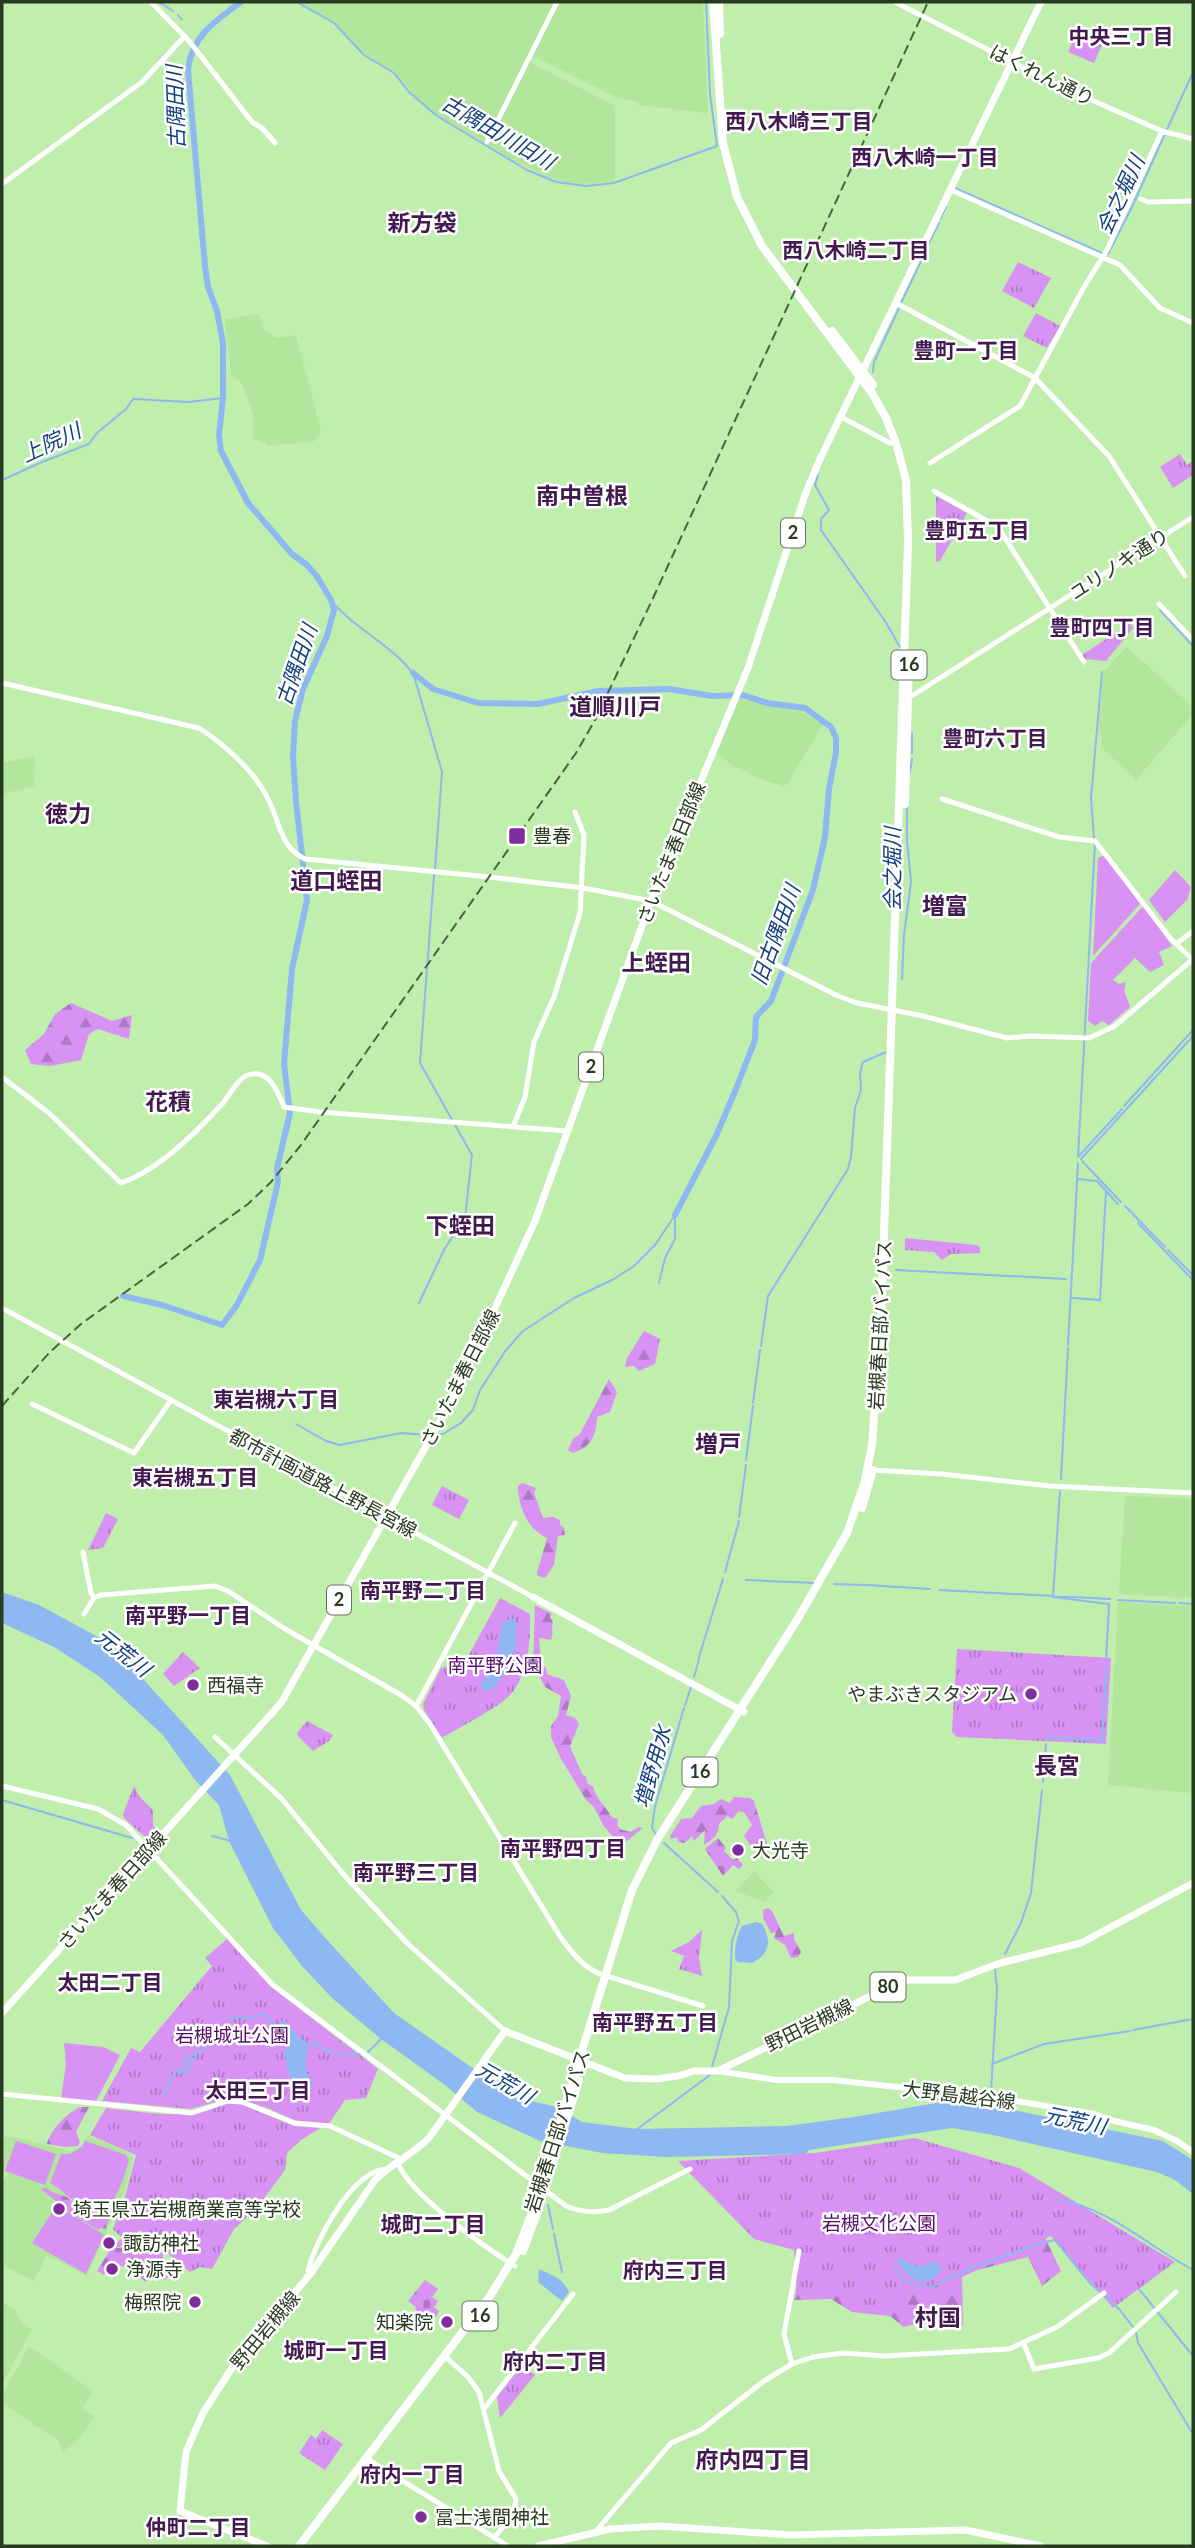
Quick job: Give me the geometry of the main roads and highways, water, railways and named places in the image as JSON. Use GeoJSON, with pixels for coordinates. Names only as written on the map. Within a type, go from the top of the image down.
{"type":"FeatureCollection","features":[{"type":"Feature","properties":{"kind":"highway","name":"岩槻春日部バイパス"},"geometry":{"type":"LineString","coordinates":[[299,2546],[448,2359],[513,2265],[532,2231],[542,2188],[634,1898],[654,1854],[836,1554],[871,1470],[879,1366],[894,1010],[913,515],[911,479],[896,427],[884,403],[778,262],[753,225],[732,180],[723,143],[713,2]]}},
{"type":"Feature","properties":{"kind":"highway","name":"岩槻春日部バイパス"},"geometry":{"type":"LineString","coordinates":[[719,2],[726,137],[736,182],[753,225]]}},
{"type":"Feature","properties":{"kind":"highway","name":"岩槻春日部バイパス"},"geometry":{"type":"LineString","coordinates":[[861,375],[897,443],[906,480],[906,699]]}},
{"type":"Feature","properties":{"kind":"highway","name":"岩槻春日部バイパス"},"geometry":{"type":"LineString","coordinates":[[305,2546],[513,2265]]}},
{"type":"Feature","properties":{"kind":"main road","name":"さいたま春日部線"},"geometry":{"type":"LineString","coordinates":[[2,2012],[281,1703],[456,1394],[536,1221],[651,901],[678,831],[738,694],[806,492],[861,375],[899,304],[1041,2]]}},
{"type":"Feature","properties":{"kind":"main road"},"geometry":{"type":"LineString","coordinates":[[533,1597],[742,1710]]}},
{"type":"Feature","properties":{"kind":"main road","name":"野田岩槻線"},"geometry":{"type":"LineString","coordinates":[[267,2546],[180,2511],[187,2452],[203,2413],[232,2368],[289,2302],[368,2189],[386,2169],[401,2161],[429,2138],[505,2031],[581,2063],[632,2079],[663,2078],[694,2071],[718,2071],[897,1983],[908,1980],[955,1980],[1000,1963],[1081,1943],[1193,1883]]}},
{"type":"Feature","properties":{"kind":"main road","name":"大野島越谷線"},"geometry":{"type":"LineString","coordinates":[[718,2071],[776,2080],[833,2080],[998,2098],[1094,2114],[1114,2122],[1166,2134],[1193,2151]]}},
{"type":"Feature","properties":{"kind":"main road"},"geometry":{"type":"LineString","coordinates":[[538,2546],[596,2531],[660,2526],[790,2535],[965,2530],[1041,2546]]}},
{"type":"Feature","properties":{"kind":"water"},"geometry":{"type":"Polygon","coordinates":[[[2,1592],[39,1605],[98,1637],[134,1669],[230,1775],[301,1910],[328,1941],[394,2013],[514,2097],[557,2107],[582,2122],[637,2129],[787,2126],[954,2100],[990,2105],[1163,2141],[1193,2160],[1193,2194],[1175,2180],[1157,2172],[952,2128],[809,2150],[806,2154],[666,2157],[602,2153],[540,2141],[477,2112],[445,2085],[381,2039],[332,1998],[302,1966],[273,1928],[229,1841],[219,1805],[195,1780],[163,1735],[100,1677],[54,1647],[2,1623],[2,1592]]]}},
{"type":"Feature","properties":{"kind":"water"},"geometry":{"type":"Polygon","coordinates":[[[511,1618],[516,1621],[516,1649],[509,1659],[509,1668],[494,1688],[483,1692],[481,1684],[496,1657],[502,1623],[511,1618]]]}},
{"type":"Feature","properties":{"kind":"water"},"geometry":{"type":"Polygon","coordinates":[[[756,1922],[762,1924],[768,1947],[763,1956],[752,1963],[738,1962],[735,1959],[735,1950],[740,1930],[742,1926],[756,1922]]]}},
{"type":"Feature","properties":{"kind":"water"},"geometry":{"type":"Polygon","coordinates":[[[282,2021],[288,2023],[309,2045],[306,2065],[313,2082],[311,2089],[298,2087],[289,2075],[284,2051],[288,2048],[288,2043],[271,2029],[282,2021]]]}},
{"type":"Feature","properties":{"kind":"water"},"geometry":{"type":"Polygon","coordinates":[[[899,2258],[920,2266],[936,2261],[941,2268],[940,2273],[932,2280],[920,2281],[908,2274],[897,2262],[899,2258]]]}},
{"type":"Feature","properties":{"kind":"water"},"geometry":{"type":"Polygon","coordinates":[[[539,2269],[557,2278],[566,2287],[569,2292],[562,2301],[538,2282],[539,2269]]]}},
{"type":"Feature","properties":{"kind":"waterway"},"geometry":{"type":"LineString","coordinates":[[159,2],[173,11]]}},
{"type":"Feature","properties":{"kind":"waterway","name":"古隅田川"},"geometry":{"type":"LineString","coordinates":[[123,1296],[162,1305],[222,1325],[237,1305],[260,1260],[290,1113],[284,1064],[292,969],[307,900],[296,801],[293,756],[295,721],[303,689],[327,636],[334,610],[318,578],[292,554],[248,503],[221,451],[219,435],[223,398],[223,343],[205,266],[188,70],[194,48],[206,30],[241,2]]}},
{"type":"Feature","properties":{"kind":"waterway","name":"古隅田川旧川"},"geometry":{"type":"LineString","coordinates":[[297,2],[334,23],[364,55],[394,73],[409,92],[437,116],[527,170],[556,182],[586,186],[614,183],[717,146],[710,94],[706,2]]}},
{"type":"Feature","properties":{"kind":"waterway"},"geometry":{"type":"LineString","coordinates":[[178,15],[182,20]]}},
{"type":"Feature","properties":{"kind":"waterway","name":"会之堀川"},"geometry":{"type":"LineString","coordinates":[[1108,254],[1193,72]]}},
{"type":"Feature","properties":{"kind":"waterway","name":"会之堀川"},"geometry":{"type":"LineString","coordinates":[[955,188],[1102,253]]}},
{"type":"Feature","properties":{"kind":"waterway","name":"会之堀川"},"geometry":{"type":"LineString","coordinates":[[940,219],[946,207]]}},
{"type":"Feature","properties":{"kind":"waterway","name":"会之堀川"},"geometry":{"type":"LineString","coordinates":[[927,247],[939,223]]}},
{"type":"Feature","properties":{"kind":"waterway","name":"会之堀川"},"geometry":{"type":"LineString","coordinates":[[901,303],[925,253]]}},
{"type":"Feature","properties":{"kind":"waterway","name":"会之堀川"},"geometry":{"type":"LineString","coordinates":[[873,372],[874,362],[899,308]]}},
{"type":"Feature","properties":{"kind":"waterway","name":"上院川"},"geometry":{"type":"LineString","coordinates":[[2,480],[89,444],[133,399],[188,402],[223,398]]}},
{"type":"Feature","properties":{"kind":"waterway","name":"会之堀川"},"geometry":{"type":"LineString","coordinates":[[818,475],[815,485],[829,510],[821,519],[821,530],[885,621],[900,647]]}},
{"type":"Feature","properties":{"kind":"waterway"},"geometry":{"type":"LineString","coordinates":[[331,600],[351,620],[400,659],[415,679],[442,772],[435,869]]}},
{"type":"Feature","properties":{"kind":"waterway"},"geometry":{"type":"LineString","coordinates":[[1160,610],[1193,646]]}},
{"type":"Feature","properties":{"kind":"waterway"},"geometry":{"type":"LineString","coordinates":[[1094,838],[1091,798],[1102,672]]}},
{"type":"Feature","properties":{"kind":"waterway","name":"旧古隅田川"},"geometry":{"type":"LineString","coordinates":[[413,673],[433,689],[478,703],[538,704],[598,691],[669,689],[712,696],[743,695],[767,703],[805,708],[831,727],[836,738],[836,752],[829,789],[825,837],[813,890],[771,1001],[756,1017],[755,1040],[736,1089],[716,1136],[675,1215]]}},
{"type":"Feature","properties":{"kind":"waterway","name":"会之堀川"},"geometry":{"type":"LineString","coordinates":[[912,733],[912,754]]}},
{"type":"Feature","properties":{"kind":"waterway","name":"会之堀川"},"geometry":{"type":"LineString","coordinates":[[910,772],[912,759]]}},
{"type":"Feature","properties":{"kind":"waterway","name":"会之堀川"},"geometry":{"type":"LineString","coordinates":[[902,979],[911,882],[907,806]]}},
{"type":"Feature","properties":{"kind":"waterway"},"geometry":{"type":"LineString","coordinates":[[1078,1157],[1095,843]]}},
{"type":"Feature","properties":{"kind":"waterway"},"geometry":{"type":"LineString","coordinates":[[419,1303],[445,1248],[465,1218],[472,1155],[420,1063],[434,875]]}},
{"type":"Feature","properties":{"kind":"waterway"},"geometry":{"type":"LineString","coordinates":[[1124,1106],[1193,1030]]}},
{"type":"Feature","properties":{"kind":"waterway"},"geometry":{"type":"LineString","coordinates":[[1081,1159],[1193,1036]]}},
{"type":"Feature","properties":{"kind":"waterway"},"geometry":{"type":"LineString","coordinates":[[761,1346],[768,1296],[848,1169],[863,1062],[886,1052]]}},
{"type":"Feature","properties":{"kind":"waterway"},"geometry":{"type":"LineString","coordinates":[[1079,1156],[1122,1109]]}},
{"type":"Feature","properties":{"kind":"waterway"},"geometry":{"type":"LineString","coordinates":[[1082,1161],[1121,1202]]}},
{"type":"Feature","properties":{"kind":"waterway"},"geometry":{"type":"LineString","coordinates":[[1068,1345],[1078,1163]]}},
{"type":"Feature","properties":{"kind":"waterway"},"geometry":{"type":"LineString","coordinates":[[1078,1179],[1097,1181],[1118,1204]]}},
{"type":"Feature","properties":{"kind":"waterway"},"geometry":{"type":"LineString","coordinates":[[1072,1298],[1100,1300],[1106,1191]]}},
{"type":"Feature","properties":{"kind":"waterway"},"geometry":{"type":"LineString","coordinates":[[1125,1206],[1165,1247]]}},
{"type":"Feature","properties":{"kind":"waterway","name":"旧古隅田川"},"geometry":{"type":"LineString","coordinates":[[438,1434],[443,1434],[461,1423],[473,1410],[480,1390],[506,1350],[523,1331],[574,1298],[634,1266],[655,1245],[675,1215]]}},
{"type":"Feature","properties":{"kind":"waterway"},"geometry":{"type":"LineString","coordinates":[[659,1283],[665,1258],[675,1239],[675,1216]]}},
{"type":"Feature","properties":{"kind":"waterway"},"geometry":{"type":"LineString","coordinates":[[1138,1223],[1193,1280]]}},
{"type":"Feature","properties":{"kind":"waterway"},"geometry":{"type":"LineString","coordinates":[[1168,1250],[1193,1275]]}},
{"type":"Feature","properties":{"kind":"waterway"},"geometry":{"type":"LineString","coordinates":[[896,1270],[1066,1279]]}},
{"type":"Feature","properties":{"kind":"waterway"},"geometry":{"type":"LineString","coordinates":[[1061,1479],[1068,1348]]}},
{"type":"Feature","properties":{"kind":"waterway"},"geometry":{"type":"LineString","coordinates":[[753,1403],[760,1350]]}},
{"type":"Feature","properties":{"kind":"waterway"},"geometry":{"type":"LineString","coordinates":[[746,1460],[753,1406]]}},
{"type":"Feature","properties":{"kind":"waterway","name":"旧古隅田川"},"geometry":{"type":"LineString","coordinates":[[296,1424],[326,1441],[340,1445],[401,1433],[429,1435]]}},
{"type":"Feature","properties":{"kind":"waterway"},"geometry":{"type":"LineString","coordinates":[[739,1517],[746,1465]]}},
{"type":"Feature","properties":{"kind":"waterway"},"geometry":{"type":"LineString","coordinates":[[1060,1491],[1053,1597],[1109,1604],[1106,1660]]}},
{"type":"Feature","properties":{"kind":"waterway"},"geometry":{"type":"LineString","coordinates":[[725,1572],[739,1521]]}},
{"type":"Feature","properties":{"kind":"waterway","name":"増野用水"},"geometry":{"type":"LineString","coordinates":[[699,1657],[723,1579]]}},
{"type":"Feature","properties":{"kind":"waterway"},"geometry":{"type":"LineString","coordinates":[[746,1580],[814,1583]]}},
{"type":"Feature","properties":{"kind":"waterway"},"geometry":{"type":"LineString","coordinates":[[834,1584],[865,1585]]}},
{"type":"Feature","properties":{"kind":"waterway"},"geometry":{"type":"LineString","coordinates":[[867,1585],[930,1589]]}},
{"type":"Feature","properties":{"kind":"waterway"},"geometry":{"type":"LineString","coordinates":[[939,1590],[1110,1599]]}},
{"type":"Feature","properties":{"kind":"waterway"},"geometry":{"type":"LineString","coordinates":[[1118,1600],[1175,1603]]}},
{"type":"Feature","properties":{"kind":"waterway"},"geometry":{"type":"LineString","coordinates":[[1179,1603],[1193,1604]]}},
{"type":"Feature","properties":{"kind":"waterway","name":"増野用水"},"geometry":{"type":"LineString","coordinates":[[694,1677],[699,1659]]}},
{"type":"Feature","properties":{"kind":"waterway"},"geometry":{"type":"LineString","coordinates":[[1046,1739],[1051,1737],[1102,1741],[1106,1668]]}},
{"type":"Feature","properties":{"kind":"waterway","name":"増野用水"},"geometry":{"type":"LineString","coordinates":[[685,1705],[691,1687]]}},
{"type":"Feature","properties":{"kind":"waterway","name":"増野用水"},"geometry":{"type":"LineString","coordinates":[[656,1834],[652,1828],[655,1806],[684,1708]]}},
{"type":"Feature","properties":{"kind":"waterway"},"geometry":{"type":"LineString","coordinates":[[1043,1782],[1046,1744]]}},
{"type":"Feature","properties":{"kind":"waterway"},"geometry":{"type":"LineString","coordinates":[[1005,1954],[1021,1923],[1031,1893],[1042,1790]]}},
{"type":"Feature","properties":{"kind":"waterway"},"geometry":{"type":"LineString","coordinates":[[2,1800],[132,1838]]}},
{"type":"Feature","properties":{"kind":"waterway"},"geometry":{"type":"LineString","coordinates":[[212,1836],[231,1841]]}},
{"type":"Feature","properties":{"kind":"waterway","name":"増野用水"},"geometry":{"type":"LineString","coordinates":[[664,1843],[718,1892]]}},
{"type":"Feature","properties":{"kind":"waterway","name":"増野用水"},"geometry":{"type":"LineString","coordinates":[[712,2067],[729,2007],[732,1941],[739,1921],[736,1912],[722,1896]]}},
{"type":"Feature","properties":{"kind":"waterway"},"geometry":{"type":"LineString","coordinates":[[991,2093],[997,1989],[995,1969]]}},
{"type":"Feature","properties":{"kind":"waterway"},"geometry":{"type":"LineString","coordinates":[[230,2017],[253,2017],[263,2013],[275,2025]]}},
{"type":"Feature","properties":{"kind":"waterway"},"geometry":{"type":"LineString","coordinates":[[1133,2030],[1193,2019]]}},
{"type":"Feature","properties":{"kind":"waterway"},"geometry":{"type":"LineString","coordinates":[[992,2064],[1044,2044],[1130,2031]]}},
{"type":"Feature","properties":{"kind":"waterway"},"geometry":{"type":"LineString","coordinates":[[163,2094],[167,2090],[165,2086],[170,2083],[177,2070],[183,2070],[187,2065],[183,2060],[202,2050],[204,2045],[209,2045],[213,2037]]}},
{"type":"Feature","properties":{"kind":"waterway"},"geometry":{"type":"LineString","coordinates":[[368,2052],[381,2039]]}},
{"type":"Feature","properties":{"kind":"waterway"},"geometry":{"type":"LineString","coordinates":[[309,2045],[314,2042],[319,2047],[337,2054],[363,2054]]}},
{"type":"Feature","properties":{"kind":"waterway"},"geometry":{"type":"LineString","coordinates":[[178,2072],[185,2074],[190,2070],[190,2063],[196,2054]]}},
{"type":"Feature","properties":{"kind":"waterway","name":"増野用水"},"geometry":{"type":"LineString","coordinates":[[636,2130],[710,2075]]}},
{"type":"Feature","properties":{"kind":"waterway"},"geometry":{"type":"LineString","coordinates":[[1057,2199],[1111,2219],[1193,2270]]}},
{"type":"Feature","properties":{"kind":"waterway"},"geometry":{"type":"LineString","coordinates":[[548,2205],[553,2229]]}},
{"type":"Feature","properties":{"kind":"waterway"},"geometry":{"type":"LineString","coordinates":[[554,2234],[562,2272]]}},
{"type":"Feature","properties":{"kind":"waterway"},"geometry":{"type":"LineString","coordinates":[[893,2265],[906,2282],[931,2287],[976,2266],[1055,2240],[1090,2283],[1120,2310],[1133,2327]]}},
{"type":"Feature","properties":{"kind":"waterway"},"geometry":{"type":"LineString","coordinates":[[1139,2289],[1193,2356]]}},
{"type":"Feature","properties":{"kind":"waterway"},"geometry":{"type":"LineString","coordinates":[[1136,2332],[1138,2343],[1193,2434]]}},
{"type":"Feature","properties":{"kind":"railway"},"geometry":{"type":"LineString","coordinates":[[2,1406],[50,1352],[81,1324],[248,1204],[271,1182],[301,1145],[576,753],[595,720],[654,596],[928,2]]}},
{"type":"Feature","properties":{"kind":"place","name":"豊春"},"geometry":{"type":"Point","coordinates":[517,836]}},
{"type":"Feature","properties":{"kind":"place","name":"西福寺"},"geometry":{"type":"Point","coordinates":[193,1685]}},
{"type":"Feature","properties":{"kind":"place","name":"やまぶきスタジアム"},"geometry":{"type":"Point","coordinates":[1031,1694]}},
{"type":"Feature","properties":{"kind":"place","name":"大光寺"},"geometry":{"type":"Point","coordinates":[738,1850]}},
{"type":"Feature","properties":{"kind":"place","name":"埼玉県立岩槻商業高等学校"},"geometry":{"type":"Point","coordinates":[59,2209]}},
{"type":"Feature","properties":{"kind":"place","name":"諏訪神社"},"geometry":{"type":"Point","coordinates":[109,2243]}},
{"type":"Feature","properties":{"kind":"place","name":"浄源寺"},"geometry":{"type":"Point","coordinates":[112,2269]}},
{"type":"Feature","properties":{"kind":"place","name":"梅照院"},"geometry":{"type":"Point","coordinates":[195,2302]}},
{"type":"Feature","properties":{"kind":"place","name":"知楽院"},"geometry":{"type":"Point","coordinates":[447,2322]}},
{"type":"Feature","properties":{"kind":"place","name":"冨士浅間神社"},"geometry":{"type":"Point","coordinates":[421,2517]}},
{"type":"Feature","properties":{"kind":"district","name":"中央三丁目"},"geometry":{"type":"Point","coordinates":[1121,37]}},
{"type":"Feature","properties":{"kind":"district","name":"西八木崎三丁目"},"geometry":{"type":"Point","coordinates":[799,122]}},
{"type":"Feature","properties":{"kind":"district","name":"西八木崎一丁目"},"geometry":{"type":"Point","coordinates":[925,158]}},
{"type":"Feature","properties":{"kind":"district","name":"新方袋"},"geometry":{"type":"Point","coordinates":[422,223]}},
{"type":"Feature","properties":{"kind":"district","name":"西八木崎二丁目"},"geometry":{"type":"Point","coordinates":[856,251]}},
{"type":"Feature","properties":{"kind":"district","name":"豊町一丁目"},"geometry":{"type":"Point","coordinates":[966,351]}},
{"type":"Feature","properties":{"kind":"district","name":"南中曽根"},"geometry":{"type":"Point","coordinates":[582,496]}},
{"type":"Feature","properties":{"kind":"district","name":"豊町五丁目"},"geometry":{"type":"Point","coordinates":[977,531]}},
{"type":"Feature","properties":{"kind":"district","name":"豊町四丁目"},"geometry":{"type":"Point","coordinates":[1102,628]}},
{"type":"Feature","properties":{"kind":"district","name":"道順川戸"},"geometry":{"type":"Point","coordinates":[615,707]}},
{"type":"Feature","properties":{"kind":"district","name":"豊町六丁目"},"geometry":{"type":"Point","coordinates":[995,739]}},
{"type":"Feature","properties":{"kind":"district","name":"徳力"},"geometry":{"type":"Point","coordinates":[68,814]}},
{"type":"Feature","properties":{"kind":"district","name":"道口蛭田"},"geometry":{"type":"Point","coordinates":[336,881]}},
{"type":"Feature","properties":{"kind":"district","name":"増富"},"geometry":{"type":"Point","coordinates":[945,906]}},
{"type":"Feature","properties":{"kind":"district","name":"上蛭田"},"geometry":{"type":"Point","coordinates":[656,963]}},
{"type":"Feature","properties":{"kind":"district","name":"花積"},"geometry":{"type":"Point","coordinates":[168,1102]}},
{"type":"Feature","properties":{"kind":"district","name":"下蛭田"},"geometry":{"type":"Point","coordinates":[460,1226]}},
{"type":"Feature","properties":{"kind":"district","name":"東岩槻六丁目"},"geometry":{"type":"Point","coordinates":[276,1400]}},
{"type":"Feature","properties":{"kind":"district","name":"増戸"},"geometry":{"type":"Point","coordinates":[718,1444]}},
{"type":"Feature","properties":{"kind":"district","name":"東岩槻五丁目"},"geometry":{"type":"Point","coordinates":[195,1478]}},
{"type":"Feature","properties":{"kind":"district","name":"南平野二丁目"},"geometry":{"type":"Point","coordinates":[423,1591]}},
{"type":"Feature","properties":{"kind":"district","name":"南平野一丁目"},"geometry":{"type":"Point","coordinates":[188,1616]}},
{"type":"Feature","properties":{"kind":"district","name":"長宮"},"geometry":{"type":"Point","coordinates":[1057,1766]}},
{"type":"Feature","properties":{"kind":"district","name":"南平野四丁目"},"geometry":{"type":"Point","coordinates":[563,1849]}},
{"type":"Feature","properties":{"kind":"district","name":"南平野三丁目"},"geometry":{"type":"Point","coordinates":[416,1873]}},
{"type":"Feature","properties":{"kind":"district","name":"太田二丁目"},"geometry":{"type":"Point","coordinates":[110,1983]}},
{"type":"Feature","properties":{"kind":"district","name":"南平野五丁目"},"geometry":{"type":"Point","coordinates":[655,2023]}},
{"type":"Feature","properties":{"kind":"district","name":"太田三丁目"},"geometry":{"type":"Point","coordinates":[258,2091]}},
{"type":"Feature","properties":{"kind":"district","name":"城町二丁目"},"geometry":{"type":"Point","coordinates":[433,2225]}},
{"type":"Feature","properties":{"kind":"district","name":"府内三丁目"},"geometry":{"type":"Point","coordinates":[675,2271]}},
{"type":"Feature","properties":{"kind":"district","name":"村国"},"geometry":{"type":"Point","coordinates":[938,2318]}},
{"type":"Feature","properties":{"kind":"district","name":"城町一丁目"},"geometry":{"type":"Point","coordinates":[336,2351]}},
{"type":"Feature","properties":{"kind":"district","name":"府内二丁目"},"geometry":{"type":"Point","coordinates":[555,2362]}},
{"type":"Feature","properties":{"kind":"district","name":"府内四丁目"},"geometry":{"type":"Point","coordinates":[753,2460]}},
{"type":"Feature","properties":{"kind":"district","name":"府内一丁目"},"geometry":{"type":"Point","coordinates":[412,2475]}},
{"type":"Feature","properties":{"kind":"district","name":"仲町二丁目"},"geometry":{"type":"Point","coordinates":[198,2528]}},
{"type":"Feature","properties":{"kind":"water label","name":"元荒川"},"geometry":{"type":"Point","coordinates":[123,1653]}},
{"type":"Feature","properties":{"kind":"water label","name":"元荒川"},"geometry":{"type":"Point","coordinates":[505,2083]}},
{"type":"Feature","properties":{"kind":"water label","name":"元荒川"},"geometry":{"type":"Point","coordinates":[1075,2121]}},
{"type":"Feature","properties":{"kind":"park label","name":"南平野公園"},"geometry":{"type":"Point","coordinates":[495,1665]}},
{"type":"Feature","properties":{"kind":"park label","name":"岩槻城址公園"},"geometry":{"type":"Point","coordinates":[232,2035]}},
{"type":"Feature","properties":{"kind":"park label","name":"岩槻文化公園"},"geometry":{"type":"Point","coordinates":[879,2223]}}]}
